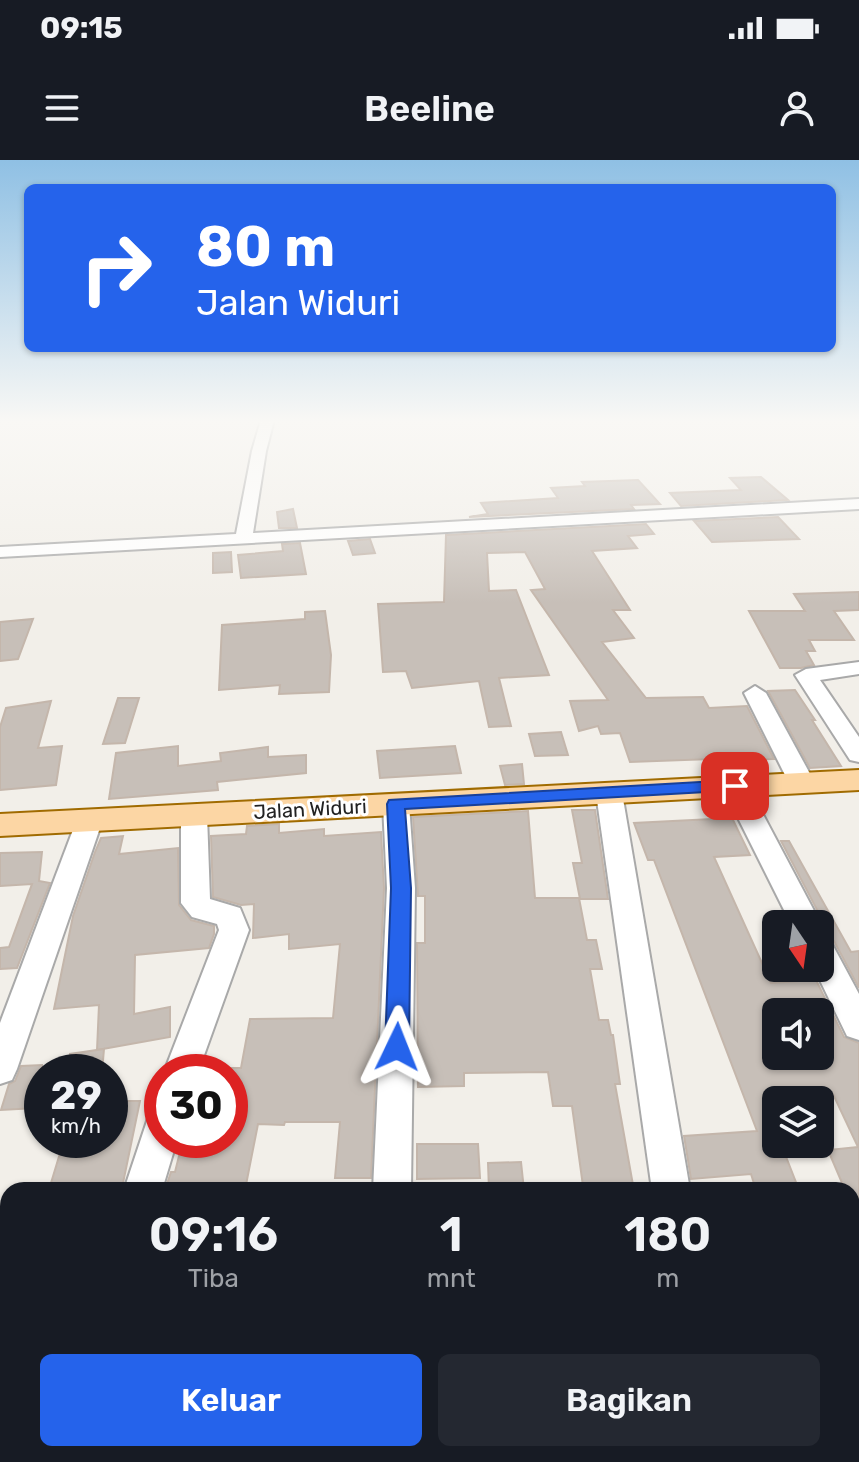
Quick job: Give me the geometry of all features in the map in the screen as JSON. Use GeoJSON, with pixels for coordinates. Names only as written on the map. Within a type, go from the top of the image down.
{"type":"FeatureCollection","features":[{"type":"Feature","properties":{"kind":"main road","name":"Jalan Widuri"},"geometry":{"type":"LineString","coordinates":[[0,825],[859,780]]}},
{"type":"Feature","properties":{"kind":"street"},"geometry":{"type":"LineString","coordinates":[[244,537],[254,481]]}},
{"type":"Feature","properties":{"kind":"street"},"geometry":{"type":"LineString","coordinates":[[0,552],[859,504]]}},
{"type":"Feature","properties":{"kind":"street"},"geometry":{"type":"LineString","coordinates":[[859,668],[806,675],[859,755]]}},
{"type":"Feature","properties":{"kind":"street"},"geometry":{"type":"LineString","coordinates":[[755,693],[802,783]]}},
{"type":"Feature","properties":{"kind":"street"},"geometry":{"type":"LineString","coordinates":[[735,786],[799,910]]}},
{"type":"Feature","properties":{"kind":"street"},"geometry":{"type":"LineString","coordinates":[[609,793],[670,1182]]}},
{"type":"Feature","properties":{"kind":"street"},"geometry":{"type":"LineString","coordinates":[[392,1182],[401,888],[396,804]]}},
{"type":"Feature","properties":{"kind":"street"},"geometry":{"type":"LineString","coordinates":[[188,1054],[234,930],[230,916],[202,909],[196,903],[194,815]]}},
{"type":"Feature","properties":{"kind":"street"},"geometry":{"type":"LineString","coordinates":[[0,1069],[89,822]]}},
{"type":"Feature","properties":{"kind":"street"},"geometry":{"type":"LineString","coordinates":[[834,977],[859,1026]]}},
{"type":"Feature","properties":{"kind":"street"},"geometry":{"type":"LineString","coordinates":[[145,1182],[153,1158]]}},
{"type":"Feature","properties":{"kind":"building"},"geometry":{"type":"Polygon","coordinates":[[[639,481],[660,504],[631,505],[634,509],[469,517],[488,514],[481,503],[558,498],[551,488],[585,486],[582,482],[639,481]]]}},
{"type":"Feature","properties":{"kind":"building"},"geometry":{"type":"Polygon","coordinates":[[[733,481],[765,481],[788,500],[681,506],[670,493],[741,490],[733,481]]]}},
{"type":"Feature","properties":{"kind":"building"},"geometry":{"type":"Polygon","coordinates":[[[293,509],[297,528],[279,528],[277,512],[293,509]]]}},
{"type":"Feature","properties":{"kind":"building"},"geometry":{"type":"Polygon","coordinates":[[[778,517],[799,539],[712,542],[694,521],[778,517]]]}},
{"type":"Feature","properties":{"kind":"building"},"geometry":{"type":"Polygon","coordinates":[[[646,524],[654,534],[628,536],[637,548],[592,551],[630,610],[613,610],[634,638],[602,642],[646,698],[703,697],[709,708],[747,706],[774,759],[739,760],[744,770],[718,771],[712,759],[630,762],[620,733],[601,734],[598,726],[579,731],[570,701],[608,700],[531,590],[545,589],[525,552],[487,553],[489,591],[516,590],[549,675],[499,678],[511,726],[489,727],[479,681],[412,688],[406,671],[383,672],[378,604],[444,602],[446,535],[646,524]]]}},
{"type":"Feature","properties":{"kind":"building"},"geometry":{"type":"Polygon","coordinates":[[[370,539],[375,553],[353,555],[348,541],[370,539]]]}},
{"type":"Feature","properties":{"kind":"building"},"geometry":{"type":"Polygon","coordinates":[[[300,543],[306,574],[241,578],[238,555],[283,551],[282,544],[300,543]]]}},
{"type":"Feature","properties":{"kind":"building"},"geometry":{"type":"Polygon","coordinates":[[[231,552],[232,572],[213,573],[213,553],[231,552]]]}},
{"type":"Feature","properties":{"kind":"building"},"geometry":{"type":"Polygon","coordinates":[[[859,592],[859,610],[834,611],[854,640],[809,640],[815,651],[806,651],[814,665],[801,668],[780,668],[749,611],[805,611],[794,594],[859,592]]]}},
{"type":"Feature","properties":{"kind":"building"},"geometry":{"type":"Polygon","coordinates":[[[325,611],[331,655],[329,692],[279,694],[280,685],[219,690],[222,625],[305,619],[305,612],[325,611]]]}},
{"type":"Feature","properties":{"kind":"building"},"geometry":{"type":"Polygon","coordinates":[[[33,619],[18,659],[0,661],[0,622],[33,619]]]}},
{"type":"Feature","properties":{"kind":"building"},"geometry":{"type":"Polygon","coordinates":[[[795,690],[841,766],[810,768],[768,691],[795,690]]]}},
{"type":"Feature","properties":{"kind":"building"},"geometry":{"type":"Polygon","coordinates":[[[118,698],[139,698],[125,743],[103,744],[118,698]]]}},
{"type":"Feature","properties":{"kind":"building"},"geometry":{"type":"Polygon","coordinates":[[[51,701],[38,748],[62,746],[56,785],[0,790],[0,727],[6,708],[51,701]]]}},
{"type":"Feature","properties":{"kind":"building"},"geometry":{"type":"Polygon","coordinates":[[[561,732],[568,755],[535,756],[529,734],[561,732]]]}},
{"type":"Feature","properties":{"kind":"building"},"geometry":{"type":"Polygon","coordinates":[[[178,746],[178,766],[221,761],[220,753],[268,747],[268,757],[306,755],[306,773],[217,782],[218,790],[109,799],[116,753],[178,746]]]}},
{"type":"Feature","properties":{"kind":"building"},"geometry":{"type":"Polygon","coordinates":[[[455,746],[461,773],[380,778],[377,751],[455,746]]]}},
{"type":"Feature","properties":{"kind":"building"},"geometry":{"type":"Polygon","coordinates":[[[522,764],[524,784],[505,785],[500,766],[522,764]]]}},
{"type":"Feature","properties":{"kind":"building"},"geometry":{"type":"Polygon","coordinates":[[[572,810],[595,810],[608,899],[580,899],[573,863],[582,863],[572,810]]]}},
{"type":"Feature","properties":{"kind":"building"},"geometry":{"type":"Polygon","coordinates":[[[528,811],[535,898],[579,898],[587,940],[596,940],[602,969],[590,969],[599,1020],[608,1020],[613,1035],[620,1084],[615,1084],[632,1182],[582,1182],[572,1106],[553,1106],[548,1072],[464,1073],[464,1086],[418,1087],[417,943],[425,943],[425,896],[418,896],[413,817],[528,811]]]}},
{"type":"Feature","properties":{"kind":"building"},"geometry":{"type":"Polygon","coordinates":[[[732,818],[750,855],[714,857],[762,963],[762,982],[817,982],[825,998],[762,998],[762,1070],[834,1070],[834,1017],[844,1037],[859,1043],[859,1182],[842,1182],[831,1158],[834,1158],[834,1149],[858,1147],[834,1096],[834,1086],[762,1086],[762,1158],[786,1158],[796,1182],[754,1182],[751,1174],[691,1179],[684,1136],[757,1131],[654,860],[648,860],[634,823],[732,818]]]}},
{"type":"Feature","properties":{"kind":"building"},"geometry":{"type":"Polygon","coordinates":[[[279,824],[279,833],[324,829],[324,836],[381,832],[384,888],[371,1178],[335,1178],[340,1122],[285,1122],[284,1125],[258,1124],[247,1182],[168,1182],[171,1172],[175,1172],[178,1158],[248,1158],[248,1054],[244,1054],[250,1019],[333,1018],[340,944],[289,949],[289,934],[253,938],[254,904],[241,905],[213,897],[211,836],[246,834],[247,826],[279,824]]]}},
{"type":"Feature","properties":{"kind":"building"},"geometry":{"type":"Polygon","coordinates":[[[123,836],[119,854],[178,848],[179,905],[191,920],[214,926],[214,934],[209,948],[135,955],[134,1014],[170,1007],[170,1037],[97,1050],[99,1005],[54,1009],[73,916],[95,852],[101,838],[123,836]]]}},
{"type":"Feature","properties":{"kind":"building"},"geometry":{"type":"Polygon","coordinates":[[[781,841],[789,841],[828,910],[817,910],[781,841]]]}},
{"type":"Feature","properties":{"kind":"building"},"geometry":{"type":"Polygon","coordinates":[[[42,852],[39,881],[50,883],[17,968],[0,969],[0,948],[9,947],[32,884],[0,886],[0,853],[42,852]]]}},
{"type":"Feature","properties":{"kind":"building"},"geometry":{"type":"Polygon","coordinates":[[[834,922],[851,952],[859,951],[859,988],[834,941],[834,922]]]}},
{"type":"Feature","properties":{"kind":"building"},"geometry":{"type":"Polygon","coordinates":[[[104,1049],[104,1054],[70,1054],[104,1049]]]}},
{"type":"Feature","properties":{"kind":"building"},"geometry":{"type":"Polygon","coordinates":[[[21,1066],[24,1066],[24,1109],[1,1110],[9,1084],[15,1081],[21,1066]]]}},
{"type":"Feature","properties":{"kind":"building"},"geometry":{"type":"Polygon","coordinates":[[[128,1101],[140,1101],[123,1182],[51,1182],[59,1158],[128,1158],[128,1101]]]}},
{"type":"Feature","properties":{"kind":"building"},"geometry":{"type":"Polygon","coordinates":[[[417,1144],[478,1144],[480,1178],[417,1179],[417,1144]]]}},
{"type":"Feature","properties":{"kind":"building"},"geometry":{"type":"Polygon","coordinates":[[[521,1162],[523,1182],[489,1182],[488,1163],[521,1162]]]}},
{"type":"Feature","properties":{"kind":"route"},"geometry":{"type":"LineString","coordinates":[[397,1047],[401,888],[396,804],[735,786]]}}]}
